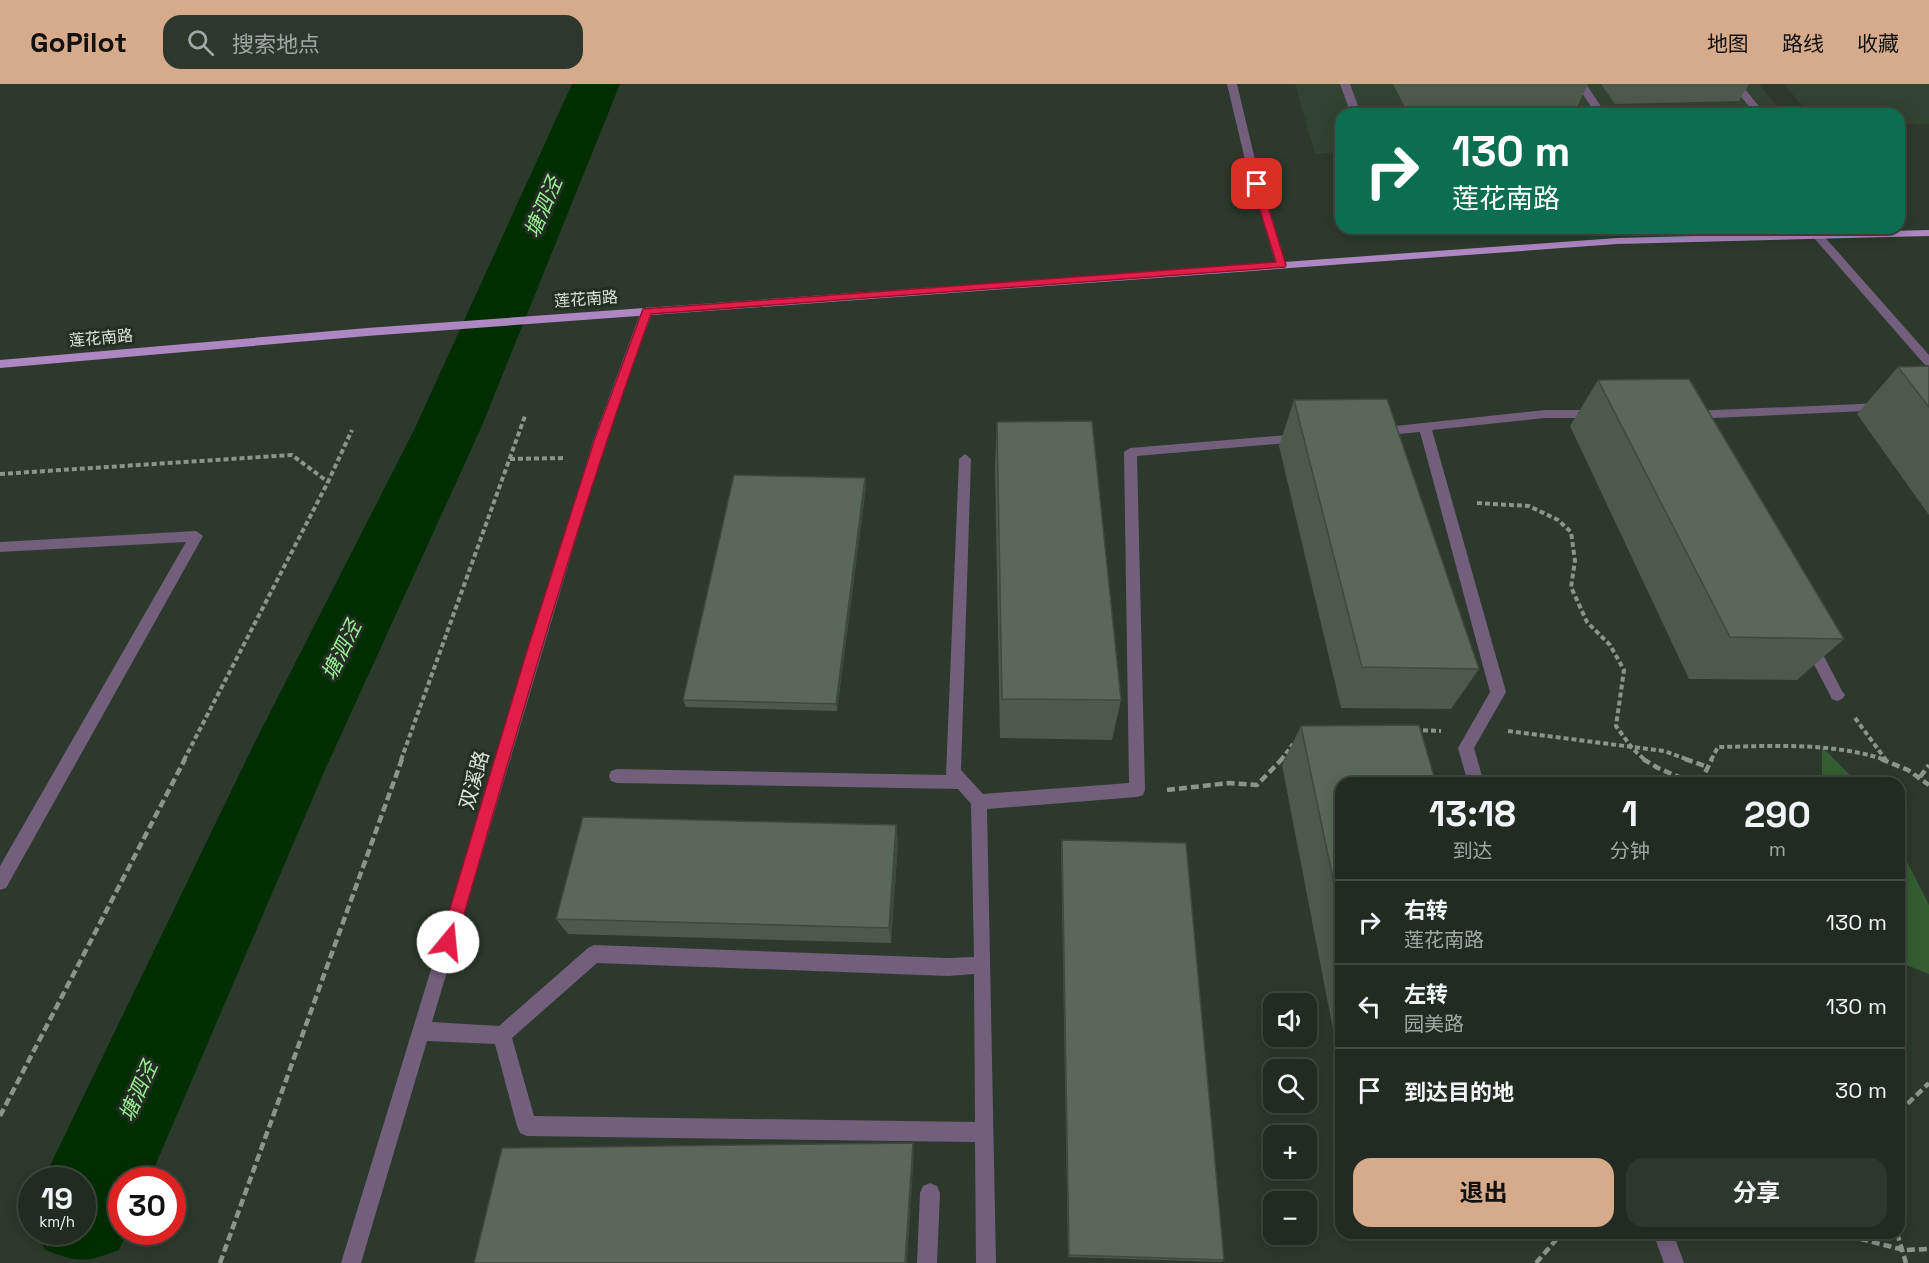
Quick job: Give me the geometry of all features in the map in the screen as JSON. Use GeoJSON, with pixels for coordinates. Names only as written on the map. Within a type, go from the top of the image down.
{"type":"FeatureCollection","features":[{"type":"Feature","properties":{"kind":"main road","name":"莲花南路"},"geometry":{"type":"LineString","coordinates":[[1905,234],[1929,233]]}},
{"type":"Feature","properties":{"kind":"main road","name":"莲花南路"},"geometry":{"type":"LineString","coordinates":[[0,364],[588,315],[1617,241],[1892,234]]}},
{"type":"Feature","properties":{"kind":"street"},"geometry":{"type":"LineString","coordinates":[[1232,84],[1251,164],[1281,265]]}},
{"type":"Feature","properties":{"kind":"street"},"geometry":{"type":"LineString","coordinates":[[1345,84],[1354,108]]}},
{"type":"Feature","properties":{"kind":"street"},"geometry":{"type":"LineString","coordinates":[[1581,84],[1597,108]]}},
{"type":"Feature","properties":{"kind":"street"},"geometry":{"type":"LineString","coordinates":[[1736,84],[1755,108]]}},
{"type":"Feature","properties":{"kind":"street"},"geometry":{"type":"LineString","coordinates":[[1818,236],[1929,362]]}},
{"type":"Feature","properties":{"kind":"street","name":"双溪路"},"geometry":{"type":"LineString","coordinates":[[351,1263],[593,461],[646,311]]}},
{"type":"Feature","properties":{"kind":"street"},"geometry":{"type":"LineString","coordinates":[[1690,419],[1893,407]]}},
{"type":"Feature","properties":{"kind":"street"},"geometry":{"type":"LineString","coordinates":[[1366,433],[1545,414],[1613,414]]}},
{"type":"Feature","properties":{"kind":"street"},"geometry":{"type":"LineString","coordinates":[[1425,428],[1498,692],[1466,748],[1474,777]]}},
{"type":"Feature","properties":{"kind":"street"},"geometry":{"type":"LineString","coordinates":[[979,802],[1137,790],[1130,452],[1307,438]]}},
{"type":"Feature","properties":{"kind":"street"},"geometry":{"type":"LineString","coordinates":[[965,459],[953,772],[979,802],[986,1263]]}},
{"type":"Feature","properties":{"kind":"street"},"geometry":{"type":"LineString","coordinates":[[0,547],[196,536],[0,882]]}},
{"type":"Feature","properties":{"kind":"street"},"geometry":{"type":"LineString","coordinates":[[1805,633],[1837,695]]}},
{"type":"Feature","properties":{"kind":"street"},"geometry":{"type":"LineString","coordinates":[[616,776],[962,782]]}},
{"type":"Feature","properties":{"kind":"street"},"geometry":{"type":"LineString","coordinates":[[422,1031],[502,1035],[594,954],[948,967],[983,965]]}},
{"type":"Feature","properties":{"kind":"street"},"geometry":{"type":"LineString","coordinates":[[502,1035],[527,1125],[985,1132]]}},
{"type":"Feature","properties":{"kind":"street"},"geometry":{"type":"LineString","coordinates":[[927,1263],[930,1193]]}},
{"type":"Feature","properties":{"kind":"street"},"geometry":{"type":"LineString","coordinates":[[1665,1239],[1674,1263]]}},
{"type":"Feature","properties":{"kind":"path"},"geometry":{"type":"LineString","coordinates":[[220,1263],[525,416]]}},
{"type":"Feature","properties":{"kind":"path"},"geometry":{"type":"LineString","coordinates":[[0,1116],[328,482],[352,430]]}},
{"type":"Feature","properties":{"kind":"path"},"geometry":{"type":"LineString","coordinates":[[0,474],[292,455],[328,482]]}},
{"type":"Feature","properties":{"kind":"path"},"geometry":{"type":"LineString","coordinates":[[510,459],[567,458]]}},
{"type":"Feature","properties":{"kind":"path"},"geometry":{"type":"LineString","coordinates":[[1447,504],[1490,503],[1528,506],[1558,520],[1571,532],[1575,561],[1571,587],[1587,622],[1610,645],[1624,670],[1616,726],[1638,758],[1678,777]]}},
{"type":"Feature","properties":{"kind":"path"},"geometry":{"type":"LineString","coordinates":[[1837,695],[1887,760]]}},
{"type":"Feature","properties":{"kind":"path"},"geometry":{"type":"LineString","coordinates":[[1411,730],[1506,731],[1664,751],[1708,767]]}},
{"type":"Feature","properties":{"kind":"path"},"geometry":{"type":"LineString","coordinates":[[1137,790],[1131,790],[1177,790],[1229,783],[1257,785],[1272,771],[1296,741]]}},
{"type":"Feature","properties":{"kind":"path"},"geometry":{"type":"LineString","coordinates":[[1703,777],[1718,747],[1826,746],[1887,760],[1920,777],[1929,785]]}},
{"type":"Feature","properties":{"kind":"path"},"geometry":{"type":"LineString","coordinates":[[1920,777],[1929,765]]}},
{"type":"Feature","properties":{"kind":"path"},"geometry":{"type":"LineString","coordinates":[[1905,1106],[1929,1083]]}},
{"type":"Feature","properties":{"kind":"path"},"geometry":{"type":"LineString","coordinates":[[1536,1263],[1557,1239]]}},
{"type":"Feature","properties":{"kind":"path"},"geometry":{"type":"LineString","coordinates":[[1861,1239],[1904,1250],[1929,1249]]}},
{"type":"Feature","properties":{"kind":"path"},"geometry":{"type":"LineString","coordinates":[[1899,1239],[1906,1263]]}},
{"type":"Feature","properties":{"kind":"shaded area"},"geometry":{"type":"Polygon","coordinates":[[[1295,84],[1759,84],[1779,108],[1335,108],[1335,152],[1315,154],[1295,84]]]}},
{"type":"Feature","properties":{"kind":"shaded area"},"geometry":{"type":"Polygon","coordinates":[[[1784,84],[1929,84],[1929,124],[1905,124],[1905,108],[1804,108],[1784,84]]]}},
{"type":"Feature","properties":{"kind":"green space"},"geometry":{"type":"Polygon","coordinates":[[[1822,747],[1852,777],[1822,777],[1822,747]]]}},
{"type":"Feature","properties":{"kind":"green space"},"geometry":{"type":"Polygon","coordinates":[[[1905,858],[1929,905],[1929,974],[1905,964],[1905,858]]]}},
{"type":"Feature","properties":{"kind":"building"},"geometry":{"type":"Polygon","coordinates":[[[1929,366],[1929,407],[1898,367],[1929,366]]]}},
{"type":"Feature","properties":{"kind":"building"},"geometry":{"type":"Polygon","coordinates":[[[1689,379],[1844,639],[1730,637],[1598,380],[1689,379]]]}},
{"type":"Feature","properties":{"kind":"building"},"geometry":{"type":"Polygon","coordinates":[[[1387,399],[1479,669],[1362,667],[1294,400],[1387,399]]]}},
{"type":"Feature","properties":{"kind":"building"},"geometry":{"type":"Polygon","coordinates":[[[1092,421],[1121,700],[1002,699],[997,422],[1092,421]]]}},
{"type":"Feature","properties":{"kind":"building"},"geometry":{"type":"Polygon","coordinates":[[[734,475],[865,478],[836,704],[683,700],[734,475]]]}},
{"type":"Feature","properties":{"kind":"building"},"geometry":{"type":"Polygon","coordinates":[[[1419,725],[1434,777],[1335,777],[1335,888],[1301,726],[1419,725]]]}},
{"type":"Feature","properties":{"kind":"building"},"geometry":{"type":"Polygon","coordinates":[[[583,817],[896,825],[889,928],[556,919],[583,817]]]}},
{"type":"Feature","properties":{"kind":"building"},"geometry":{"type":"Polygon","coordinates":[[[1062,840],[1186,843],[1224,1260],[1069,1255],[1062,840]]]}},
{"type":"Feature","properties":{"kind":"building"},"geometry":{"type":"Polygon","coordinates":[[[913,1143],[905,1263],[474,1263],[502,1148],[913,1143]]]}},
{"type":"Feature","properties":{"kind":"waterway","name":"塘泗泾"},"geometry":{"type":"LineString","coordinates":[[96,1182],[282,772],[448,428],[596,84]]}},
{"type":"Feature","properties":{"kind":"route"},"geometry":{"type":"LineString","coordinates":[[448,942],[600,438],[646,311],[1281,265],[1257,184]]}}]}
